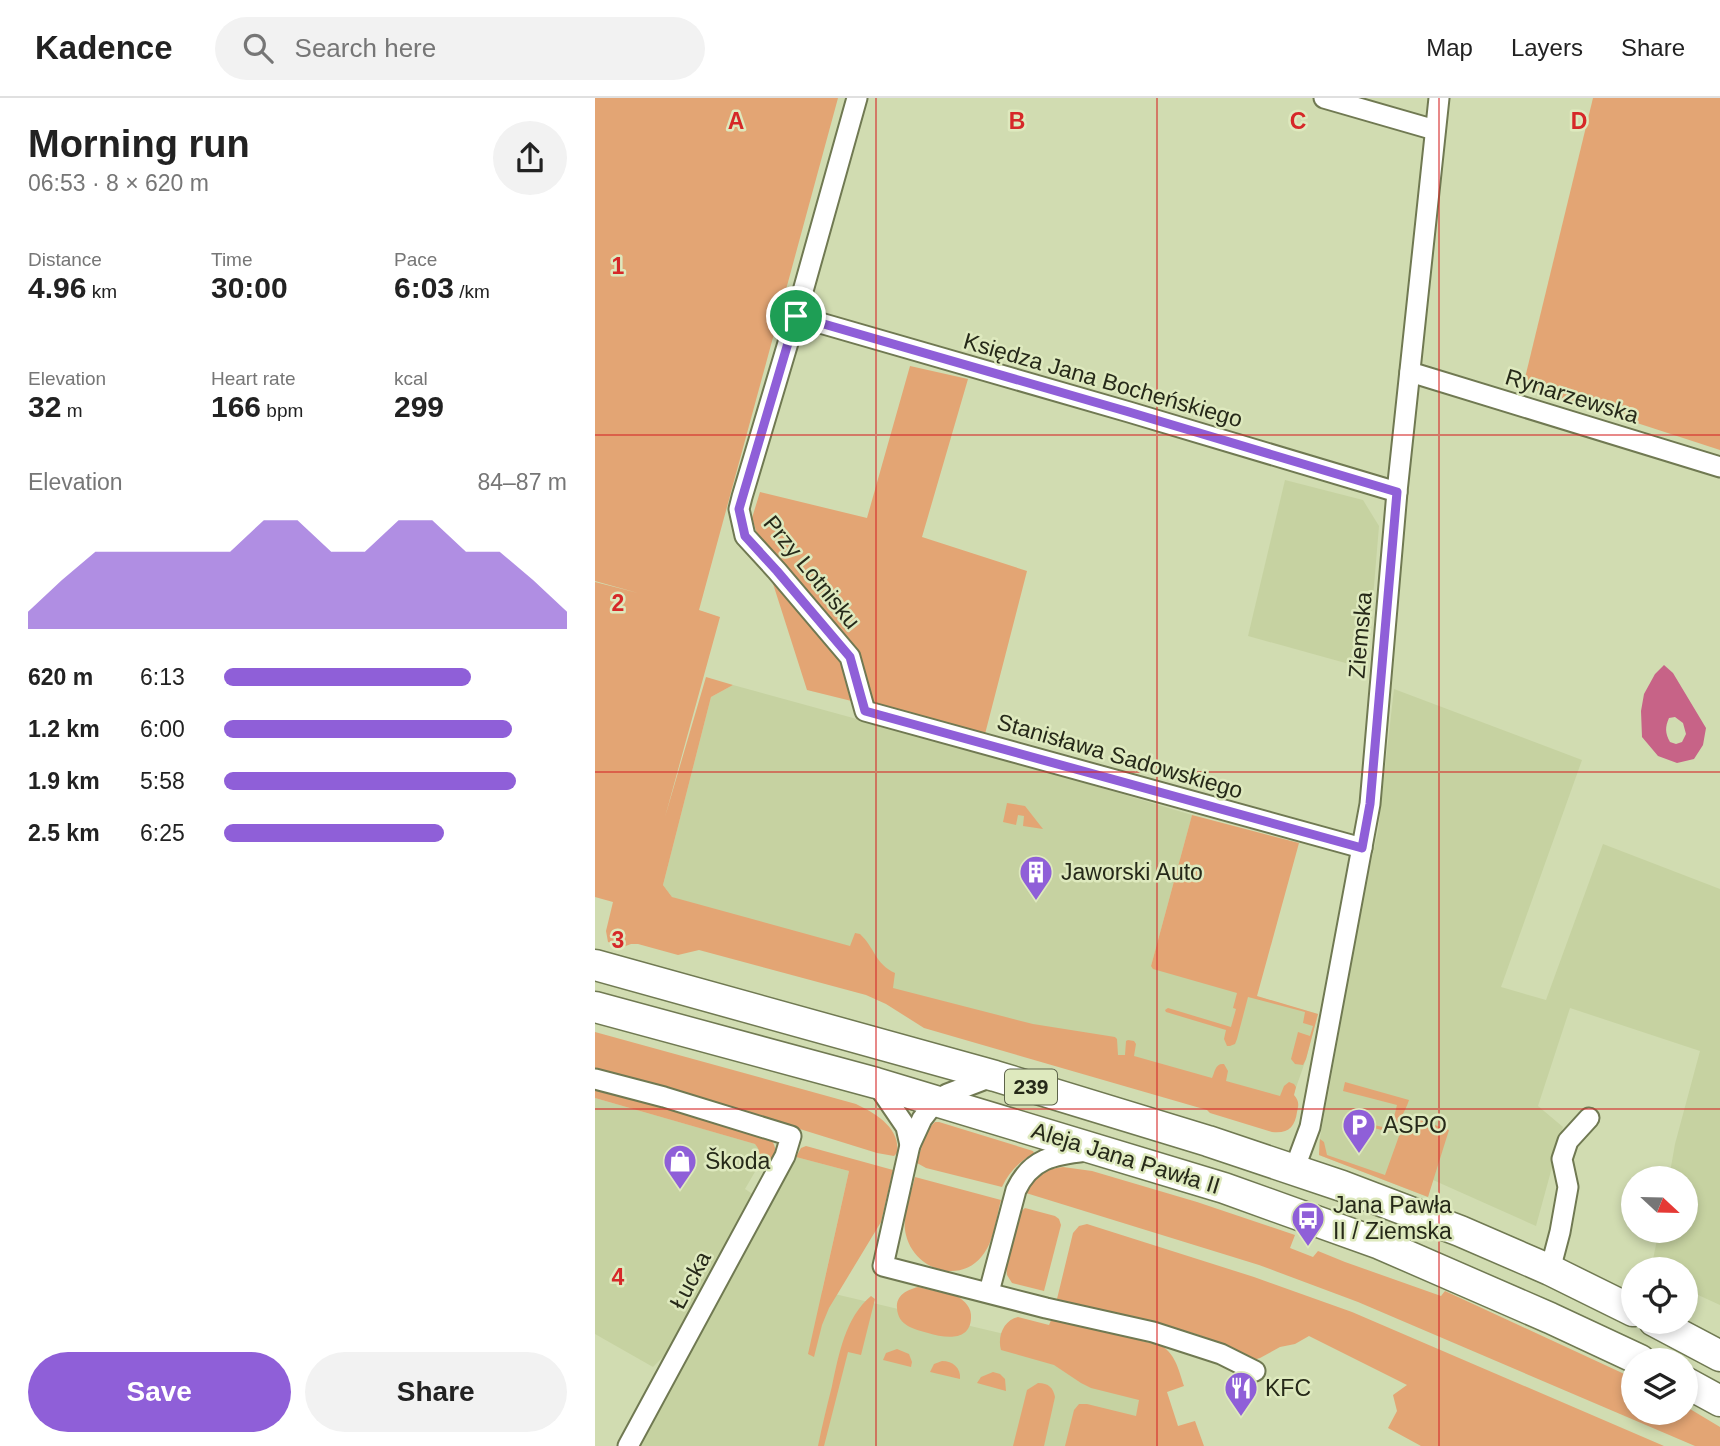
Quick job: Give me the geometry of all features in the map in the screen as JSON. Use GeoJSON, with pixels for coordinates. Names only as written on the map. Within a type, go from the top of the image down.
{"type":"FeatureCollection","features":[{"type":"Feature","properties":{"kind":"main road","name":"Aleja Jana Pawła II"},"geometry":{"type":"LineString","coordinates":[[595,965],[995,1076],[1209,1141],[1342,1186],[1460,1231],[1550,1270],[1621,1305]]}},
{"type":"Feature","properties":{"kind":"main road","name":"Aleja Jana Pawła II"},"geometry":{"type":"LineString","coordinates":[[595,1007],[876,1083],[1224,1188],[1380,1244],[1621,1351]]}},
{"type":"Feature","properties":{"kind":"main road"},"geometry":{"type":"LineString","coordinates":[[1679,1334],[1720,1356]]}},
{"type":"Feature","properties":{"kind":"main road"},"geometry":{"type":"LineString","coordinates":[[1698,1389],[1720,1401]]}},
{"type":"Feature","properties":{"kind":"street","name":"Przy Lotnisku"},"geometry":{"type":"LineString","coordinates":[[857,98],[739,509],[745,536],[850,657],[865,711]]}},
{"type":"Feature","properties":{"kind":"street"},"geometry":{"type":"LineString","coordinates":[[1324,98],[1435,130]]}},
{"type":"Feature","properties":{"kind":"street","name":"Ziemska"},"geometry":{"type":"LineString","coordinates":[[1294,1170],[1310,1128],[1370,804],[1397,492],[1439,98]]}},
{"type":"Feature","properties":{"kind":"street","name":"Księdza Jana Bocheńskiego"},"geometry":{"type":"LineString","coordinates":[[796,316],[1397,492]]}},
{"type":"Feature","properties":{"kind":"street","name":"Rynarzewska"},"geometry":{"type":"LineString","coordinates":[[1410,372],[1720,467]]}},
{"type":"Feature","properties":{"kind":"street","name":"Stanisława Sadowskiego"},"geometry":{"type":"LineString","coordinates":[[865,711],[1362,848]]}},
{"type":"Feature","properties":{"kind":"street"},"geometry":{"type":"LineString","coordinates":[[995,1076],[947,1094],[926,1113],[910,1144],[883,1266],[1166,1336],[1221,1354],[1255,1371]]}},
{"type":"Feature","properties":{"kind":"street","name":"Łucka"},"geometry":{"type":"LineString","coordinates":[[595,1079],[791,1136],[785,1156],[628,1446]]}},
{"type":"Feature","properties":{"kind":"street"},"geometry":{"type":"LineString","coordinates":[[876,1083],[906,1127],[910,1144]]}},
{"type":"Feature","properties":{"kind":"street"},"geometry":{"type":"LineString","coordinates":[[1550,1270],[1568,1187],[1562,1159],[1568,1141],[1589,1118]]}},
{"type":"Feature","properties":{"kind":"street"},"geometry":{"type":"LineString","coordinates":[[989,1292],[1021,1179],[1042,1161],[1059,1155],[1098,1149]]}},
{"type":"Feature","properties":{"kind":"shaded area"},"geometry":{"type":"Polygon","coordinates":[[[595,98],[838,98],[699,610],[720,617],[665,817],[706,677],[733,685],[711,697],[663,885],[672,897],[850,946],[855,933],[860,934],[883,965],[895,973],[893,988],[1033,1024],[1115,1037],[1118,1055],[1125,1055],[1126,1041],[1134,1041],[1134,1056],[1212,1078],[1217,1066],[1224,1064],[1228,1071],[1226,1081],[1280,1096],[1289,1082],[1296,1087],[1294,1095],[1298,1101],[1295,1122],[1290,1128],[1282,1132],[1272,1132],[1207,1110],[924,1028],[866,995],[699,950],[678,955],[638,944],[623,947],[608,942],[606,931],[613,902],[595,897],[595,582],[638,593],[595,581],[595,98]]]}},
{"type":"Feature","properties":{"kind":"shaded area"},"geometry":{"type":"Polygon","coordinates":[[[1593,98],[1720,98],[1720,450],[1523,386],[1593,98]]]}},
{"type":"Feature","properties":{"kind":"shaded area"},"geometry":{"type":"Polygon","coordinates":[[[910,366],[968,379],[922,537],[1027,571],[985,734],[807,690],[752,518],[760,492],[867,518],[910,366]]]}},
{"type":"Feature","properties":{"kind":"shaded area"},"geometry":{"type":"Polygon","coordinates":[[[1285,480],[1363,500],[1379,526],[1367,669],[1248,636],[1285,480]]]}},
{"type":"Feature","properties":{"kind":"shaded area"},"geometry":{"type":"Polygon","coordinates":[[[1664,665],[1673,673],[1706,728],[1703,745],[1694,759],[1677,763],[1658,756],[1642,737],[1641,711],[1644,694],[1655,674],[1664,665]],[[1675,717],[1669,718],[1666,730],[1670,742],[1682,742],[1686,734],[1683,723],[1675,717]]]}},
{"type":"Feature","properties":{"kind":"shaded area"},"geometry":{"type":"Polygon","coordinates":[[[733,685],[1035,768],[1192,815],[1151,966],[1318,1014],[1285,1119],[886,998],[672,897],[663,885],[711,697],[733,685]]]}},
{"type":"Feature","properties":{"kind":"shaded area"},"geometry":{"type":"Polygon","coordinates":[[[1394,689],[1582,760],[1501,987],[1546,1000],[1603,844],[1720,889],[1720,1305],[1698,1295],[1698,1257],[1653,1257],[1656,1243],[1698,1243],[1698,1166],[1671,1166],[1700,1051],[1570,1008],[1538,1106],[1563,1127],[1536,1226],[1433,1180],[1428,1197],[1319,1155],[1355,932],[1378,831],[1394,689]]]}},
{"type":"Feature","properties":{"kind":"shaded area"},"geometry":{"type":"Polygon","coordinates":[[[1007,803],[1025,806],[1043,829],[1023,826],[1024,816],[1018,815],[1016,825],[1003,822],[1007,803]]]}},
{"type":"Feature","properties":{"kind":"shaded area"},"geometry":{"type":"Polygon","coordinates":[[[1192,815],[1299,843],[1257,996],[1318,1014],[1303,1065],[1295,1064],[1291,1059],[1298,1032],[1310,1036],[1313,1026],[1303,1023],[1305,1012],[1248,997],[1235,1044],[1227,1046],[1224,1039],[1226,1030],[1165,1010],[1168,1008],[1231,1027],[1236,1009],[1233,1008],[1237,993],[1153,969],[1151,966],[1192,815]]]}},
{"type":"Feature","properties":{"kind":"shaded area"},"geometry":{"type":"Polygon","coordinates":[[[595,1032],[856,1104],[885,1122],[891,1129],[897,1144],[897,1153],[894,1156],[877,1153],[758,1116],[595,1071],[595,1032]]]}},
{"type":"Feature","properties":{"kind":"shaded area"},"geometry":{"type":"Polygon","coordinates":[[[1345,1082],[1409,1100],[1406,1109],[1391,1129],[1397,1105],[1343,1091],[1345,1082]]]}},
{"type":"Feature","properties":{"kind":"shaded area"},"geometry":{"type":"Polygon","coordinates":[[[595,1086],[769,1136],[776,1153],[771,1161],[756,1170],[760,1154],[755,1144],[595,1098],[595,1086]]]}},
{"type":"Feature","properties":{"kind":"shaded area"},"geometry":{"type":"Polygon","coordinates":[[[595,1098],[773,1149],[767,1164],[756,1170],[745,1189],[754,1195],[670,1350],[653,1367],[595,1334],[595,1098]]]}},
{"type":"Feature","properties":{"kind":"shaded area"},"geometry":{"type":"Polygon","coordinates":[[[1418,1119],[1449,1130],[1428,1197],[1319,1155],[1320,1139],[1324,1142],[1327,1155],[1385,1175],[1399,1136],[1418,1119]]]}},
{"type":"Feature","properties":{"kind":"shaded area"},"geometry":{"type":"Polygon","coordinates":[[[935,1122],[1034,1153],[1015,1168],[1002,1187],[926,1168],[917,1163],[926,1131],[935,1122]]]}},
{"type":"Feature","properties":{"kind":"shaded area"},"geometry":{"type":"Polygon","coordinates":[[[1370,1124],[1391,1129],[1388,1132],[1371,1127],[1370,1124]]]}},
{"type":"Feature","properties":{"kind":"shaded area"},"geometry":{"type":"Polygon","coordinates":[[[806,1146],[893,1170],[881,1222],[829,1308],[814,1357],[808,1354],[849,1171],[796,1157],[801,1148],[806,1146]]]}},
{"type":"Feature","properties":{"kind":"shaded area"},"geometry":{"type":"Polygon","coordinates":[[[796,1157],[849,1171],[822,1291],[1161,1371],[1143,1446],[639,1446],[796,1157]]]}},
{"type":"Feature","properties":{"kind":"shaded area"},"geometry":{"type":"Polygon","coordinates":[[[1063,1167],[1092,1171],[1197,1202],[1295,1235],[1290,1248],[1313,1257],[1318,1251],[1441,1296],[1445,1291],[1621,1372],[1621,1414],[1358,1302],[1259,1265],[1026,1193],[1040,1174],[1063,1167]]]}},
{"type":"Feature","properties":{"kind":"shaded area"},"geometry":{"type":"Polygon","coordinates":[[[915,1177],[1001,1200],[989,1244],[982,1256],[972,1265],[962,1270],[938,1269],[918,1257],[911,1247],[906,1235],[905,1221],[915,1177]]]}},
{"type":"Feature","properties":{"kind":"shaded area"},"geometry":{"type":"Polygon","coordinates":[[[1025,1208],[1055,1216],[1061,1225],[1044,1291],[1012,1283],[1007,1275],[1006,1266],[1019,1213],[1025,1208]]]}},
{"type":"Feature","properties":{"kind":"shaded area"},"geometry":{"type":"Polygon","coordinates":[[[1087,1224],[1254,1277],[1352,1312],[1664,1446],[1421,1446],[1388,1428],[1397,1411],[1393,1395],[1407,1385],[1309,1336],[1253,1360],[1196,1334],[1057,1299],[1073,1233],[1079,1226],[1087,1224]]]}},
{"type":"Feature","properties":{"kind":"shaded area"},"geometry":{"type":"Polygon","coordinates":[[[918,1287],[957,1296],[963,1300],[971,1314],[970,1326],[966,1331],[961,1335],[942,1336],[917,1330],[904,1323],[898,1314],[898,1300],[906,1292],[918,1287]]]}},
{"type":"Feature","properties":{"kind":"shaded area"},"geometry":{"type":"Polygon","coordinates":[[[871,1296],[875,1299],[861,1355],[848,1352],[824,1446],[818,1446],[844,1337],[855,1315],[871,1296]]]}},
{"type":"Feature","properties":{"kind":"shaded area"},"geometry":{"type":"Polygon","coordinates":[[[1018,1317],[1049,1325],[1052,1318],[1162,1346],[1174,1359],[1184,1386],[1167,1392],[1178,1426],[1195,1421],[1204,1446],[1065,1446],[1074,1410],[1079,1404],[1136,1416],[1139,1400],[1091,1388],[1054,1365],[1001,1350],[1000,1339],[1005,1325],[1018,1317]]]}},
{"type":"Feature","properties":{"kind":"shaded area"},"geometry":{"type":"Polygon","coordinates":[[[897,1349],[909,1354],[911,1367],[883,1360],[886,1353],[897,1349]]]}},
{"type":"Feature","properties":{"kind":"shaded area"},"geometry":{"type":"Polygon","coordinates":[[[942,1361],[956,1366],[960,1379],[930,1372],[934,1364],[942,1361]]]}},
{"type":"Feature","properties":{"kind":"shaded area"},"geometry":{"type":"Polygon","coordinates":[[[993,1372],[1005,1379],[1006,1391],[977,1383],[981,1377],[993,1372]]]}},
{"type":"Feature","properties":{"kind":"shaded area"},"geometry":{"type":"Polygon","coordinates":[[[1038,1383],[1050,1387],[1055,1397],[1044,1446],[1013,1446],[1027,1390],[1038,1383]]]}},
{"type":"Feature","properties":{"kind":"shaded area"},"geometry":{"type":"Polygon","coordinates":[[[1698,1414],[1720,1427],[1720,1446],[1695,1446],[1646,1425],[1698,1425],[1698,1414]]]}},
{"type":"Feature","properties":{"kind":"place","name":"Jaworski Auto"},"geometry":{"type":"Point","coordinates":[1036,902]}},
{"type":"Feature","properties":{"kind":"place","name":"ASPO"},"geometry":{"type":"Point","coordinates":[1359,1155]}},
{"type":"Feature","properties":{"kind":"place","name":"Škoda"},"geometry":{"type":"Point","coordinates":[680,1191]}},
{"type":"Feature","properties":{"kind":"place","name":"Jana Pawła II / Ziemska"},"geometry":{"type":"Point","coordinates":[1308,1248]}},
{"type":"Feature","properties":{"kind":"place","name":"KFC"},"geometry":{"type":"Point","coordinates":[1241,1418]}},
{"type":"Feature","properties":{"kind":"route"},"geometry":{"type":"LineString","coordinates":[[796,316],[1397,492],[1370,804],[1362,848],[865,711],[850,657],[745,536],[739,509],[796,316]]}}]}
